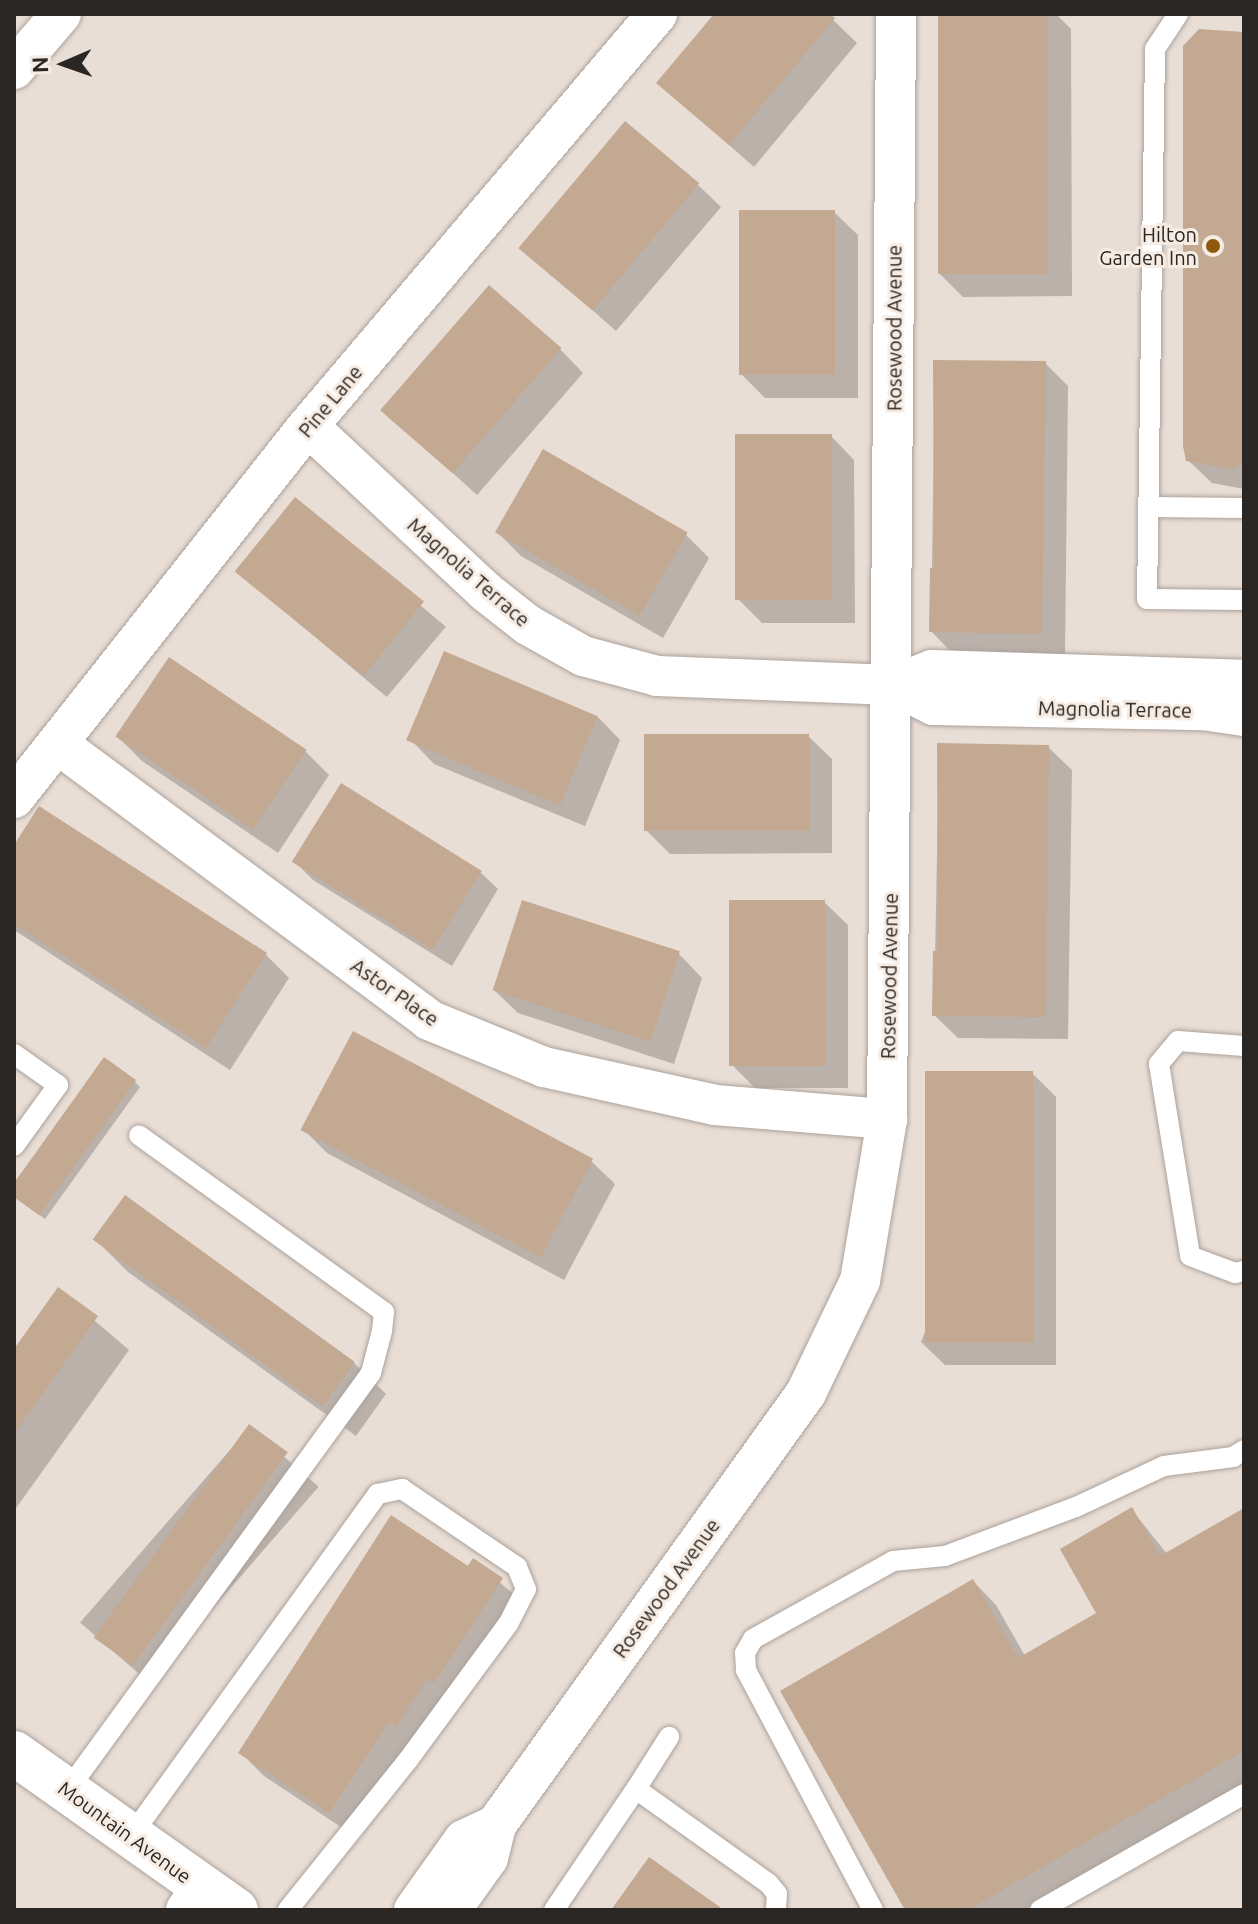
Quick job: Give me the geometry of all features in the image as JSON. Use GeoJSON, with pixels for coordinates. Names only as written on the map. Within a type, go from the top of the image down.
{"type":"FeatureCollection","features":[{"type":"Feature","properties":{"kind":"street"},"geometry":{"type":"LineString","coordinates":[[14,69],[61,14]]}},
{"type":"Feature","properties":{"kind":"street","name":"Pine Lane"},"geometry":{"type":"LineString","coordinates":[[14,798],[308,426],[657,14]]}},
{"type":"Feature","properties":{"kind":"street","name":"Rosewood Avenue"},"geometry":{"type":"LineString","coordinates":[[451,1910],[488,1858],[496,1825],[806,1393],[860,1281],[887,1119],[894,685],[896,14]]}},
{"type":"Feature","properties":{"kind":"street","name":"Magnolia Terrace"},"geometry":{"type":"LineString","coordinates":[[308,426],[486,592],[528,625],[583,656],[657,676],[894,685],[932,670],[1244,680]]}},
{"type":"Feature","properties":{"kind":"street","name":"Magnolia Terrace"},"geometry":{"type":"LineString","coordinates":[[894,685],[933,705],[1203,710],[1244,716]]}},
{"type":"Feature","properties":{"kind":"street","name":"Astor Place"},"geometry":{"type":"LineString","coordinates":[[58,744],[429,1020],[544,1067],[715,1105],[887,1119]]}},
{"type":"Feature","properties":{"kind":"street","name":"Mountain Avenue"},"geometry":{"type":"LineString","coordinates":[[14,1753],[131,1836],[208,1902]]}},
{"type":"Feature","properties":{"kind":"street","name":"Rosewood Avenue"},"geometry":{"type":"LineString","coordinates":[[414,1910],[464,1840],[496,1825]]}},
{"type":"Feature","properties":{"kind":"lane"},"geometry":{"type":"LineString","coordinates":[[1178,14],[1155,49],[1147,599],[1244,600]]}},
{"type":"Feature","properties":{"kind":"lane"},"geometry":{"type":"LineString","coordinates":[[1149,507],[1244,508]]}},
{"type":"Feature","properties":{"kind":"lane"},"geometry":{"type":"LineString","coordinates":[[1244,1046],[1178,1041],[1159,1064],[1190,1256],[1235,1273],[1244,1271]]}},
{"type":"Feature","properties":{"kind":"lane"},"geometry":{"type":"LineString","coordinates":[[14,1054],[58,1085],[14,1146]]}},
{"type":"Feature","properties":{"kind":"lane"},"geometry":{"type":"LineString","coordinates":[[67,1791],[371,1373],[382,1331],[384,1312],[139,1135]]}},
{"type":"Feature","properties":{"kind":"lane"},"geometry":{"type":"LineString","coordinates":[[873,1910],[746,1670],[745,1653],[753,1639],[893,1561],[945,1556],[1076,1507],[1164,1466],[1233,1457],[1244,1450]]}},
{"type":"Feature","properties":{"kind":"lane"},"geometry":{"type":"LineString","coordinates":[[131,1836],[378,1494],[402,1489],[517,1567],[526,1589],[508,1624],[408,1760],[288,1910]]}},
{"type":"Feature","properties":{"kind":"lane"},"geometry":{"type":"LineString","coordinates":[[554,1910],[669,1737]]}},
{"type":"Feature","properties":{"kind":"lane"},"geometry":{"type":"LineString","coordinates":[[636,1789],[769,1884],[777,1894],[776,1910]]}},
{"type":"Feature","properties":{"kind":"lane"},"geometry":{"type":"LineString","coordinates":[[1040,1910],[1244,1794]]}},
{"type":"Feature","properties":{"kind":"building"},"geometry":{"type":"Polygon","coordinates":[[[714,14],[830,14],[835,18],[729,145],[656,83],[714,14]]]}},
{"type":"Feature","properties":{"kind":"building"},"geometry":{"type":"Polygon","coordinates":[[[938,14],[1048,14],[1048,274],[938,274],[938,14]]]}},
{"type":"Feature","properties":{"kind":"building","name":"Hilton Garden Inn"},"geometry":{"type":"Polygon","coordinates":[[[1199,29],[1244,32],[1244,462],[1231,469],[1186,461],[1183,446],[1183,46],[1199,29]]]}},
{"type":"Feature","properties":{"kind":"building"},"geometry":{"type":"Polygon","coordinates":[[[625,121],[699,183],[593,311],[518,248],[625,121]]]}},
{"type":"Feature","properties":{"kind":"building"},"geometry":{"type":"Polygon","coordinates":[[[739,210],[835,210],[835,375],[739,375],[739,210]]]}},
{"type":"Feature","properties":{"kind":"building"},"geometry":{"type":"Polygon","coordinates":[[[489,285],[561,348],[453,473],[380,410],[489,285]]]}},
{"type":"Feature","properties":{"kind":"building"},"geometry":{"type":"Polygon","coordinates":[[[933,360],[1046,361],[1042,634],[929,632],[930,568],[934,568],[933,360]]]}},
{"type":"Feature","properties":{"kind":"building"},"geometry":{"type":"Polygon","coordinates":[[[735,434],[832,434],[832,600],[735,600],[735,434]]]}},
{"type":"Feature","properties":{"kind":"building"},"geometry":{"type":"Polygon","coordinates":[[[543,449],[688,532],[640,616],[495,532],[543,449]]]}},
{"type":"Feature","properties":{"kind":"building"},"geometry":{"type":"Polygon","coordinates":[[[295,497],[424,601],[364,676],[235,572],[295,497]]]}},
{"type":"Feature","properties":{"kind":"building"},"geometry":{"type":"Polygon","coordinates":[[[444,651],[598,716],[560,806],[406,740],[444,651]]]}},
{"type":"Feature","properties":{"kind":"building"},"geometry":{"type":"Polygon","coordinates":[[[169,657],[307,750],[253,829],[115,737],[169,657]]]}},
{"type":"Feature","properties":{"kind":"building"},"geometry":{"type":"Polygon","coordinates":[[[644,734],[809,734],[809,831],[644,831],[644,734]]]}},
{"type":"Feature","properties":{"kind":"building"},"geometry":{"type":"Polygon","coordinates":[[[937,743],[1049,745],[1046,1017],[932,1016],[933,951],[938,951],[937,743]]]}},
{"type":"Feature","properties":{"kind":"building"},"geometry":{"type":"Polygon","coordinates":[[[341,783],[482,871],[432,950],[292,862],[341,783]]]}},
{"type":"Feature","properties":{"kind":"building"},"geometry":{"type":"Polygon","coordinates":[[[39,806],[267,953],[206,1048],[14,924],[14,845],[39,806]]]}},
{"type":"Feature","properties":{"kind":"building"},"geometry":{"type":"Polygon","coordinates":[[[522,900],[680,951],[651,1042],[493,990],[522,900]]]}},
{"type":"Feature","properties":{"kind":"building"},"geometry":{"type":"Polygon","coordinates":[[[729,900],[825,900],[825,1066],[729,1066],[729,900]]]}},
{"type":"Feature","properties":{"kind":"building"},"geometry":{"type":"Polygon","coordinates":[[[353,1031],[593,1159],[541,1258],[300,1130],[353,1031]]]}},
{"type":"Feature","properties":{"kind":"building"},"geometry":{"type":"Polygon","coordinates":[[[104,1057],[136,1080],[39,1215],[14,1197],[14,1183],[104,1057]]]}},
{"type":"Feature","properties":{"kind":"building"},"geometry":{"type":"Polygon","coordinates":[[[925,1071],[1033,1071],[1033,1343],[925,1343],[925,1071]]]}},
{"type":"Feature","properties":{"kind":"building"},"geometry":{"type":"Polygon","coordinates":[[[125,1195],[355,1362],[322,1406],[93,1239],[125,1195]]]}},
{"type":"Feature","properties":{"kind":"building"},"geometry":{"type":"Polygon","coordinates":[[[58,1287],[98,1316],[14,1434],[14,1349],[58,1287]]]}},
{"type":"Feature","properties":{"kind":"building"},"geometry":{"type":"Polygon","coordinates":[[[249,1424],[288,1452],[133,1666],[94,1638],[249,1424]]]}},
{"type":"Feature","properties":{"kind":"building"},"geometry":{"type":"Polygon","coordinates":[[[1132,1507],[1160,1556],[1244,1508],[1244,1751],[968,1910],[905,1910],[780,1691],[973,1579],[1018,1658],[1096,1613],[1060,1549],[1132,1507]]]}},
{"type":"Feature","properties":{"kind":"building"},"geometry":{"type":"Polygon","coordinates":[[[391,1515],[468,1566],[473,1558],[503,1578],[434,1683],[427,1679],[396,1727],[389,1722],[329,1813],[238,1753],[391,1515]]]}},
{"type":"Feature","properties":{"kind":"building"},"geometry":{"type":"Polygon","coordinates":[[[649,1857],[724,1910],[611,1910],[649,1857]]]}},
{"type":"Feature","properties":{"kind":"place","name":"Hilton Garden Inn"},"geometry":{"type":"Point","coordinates":[1213,246]}}]}
